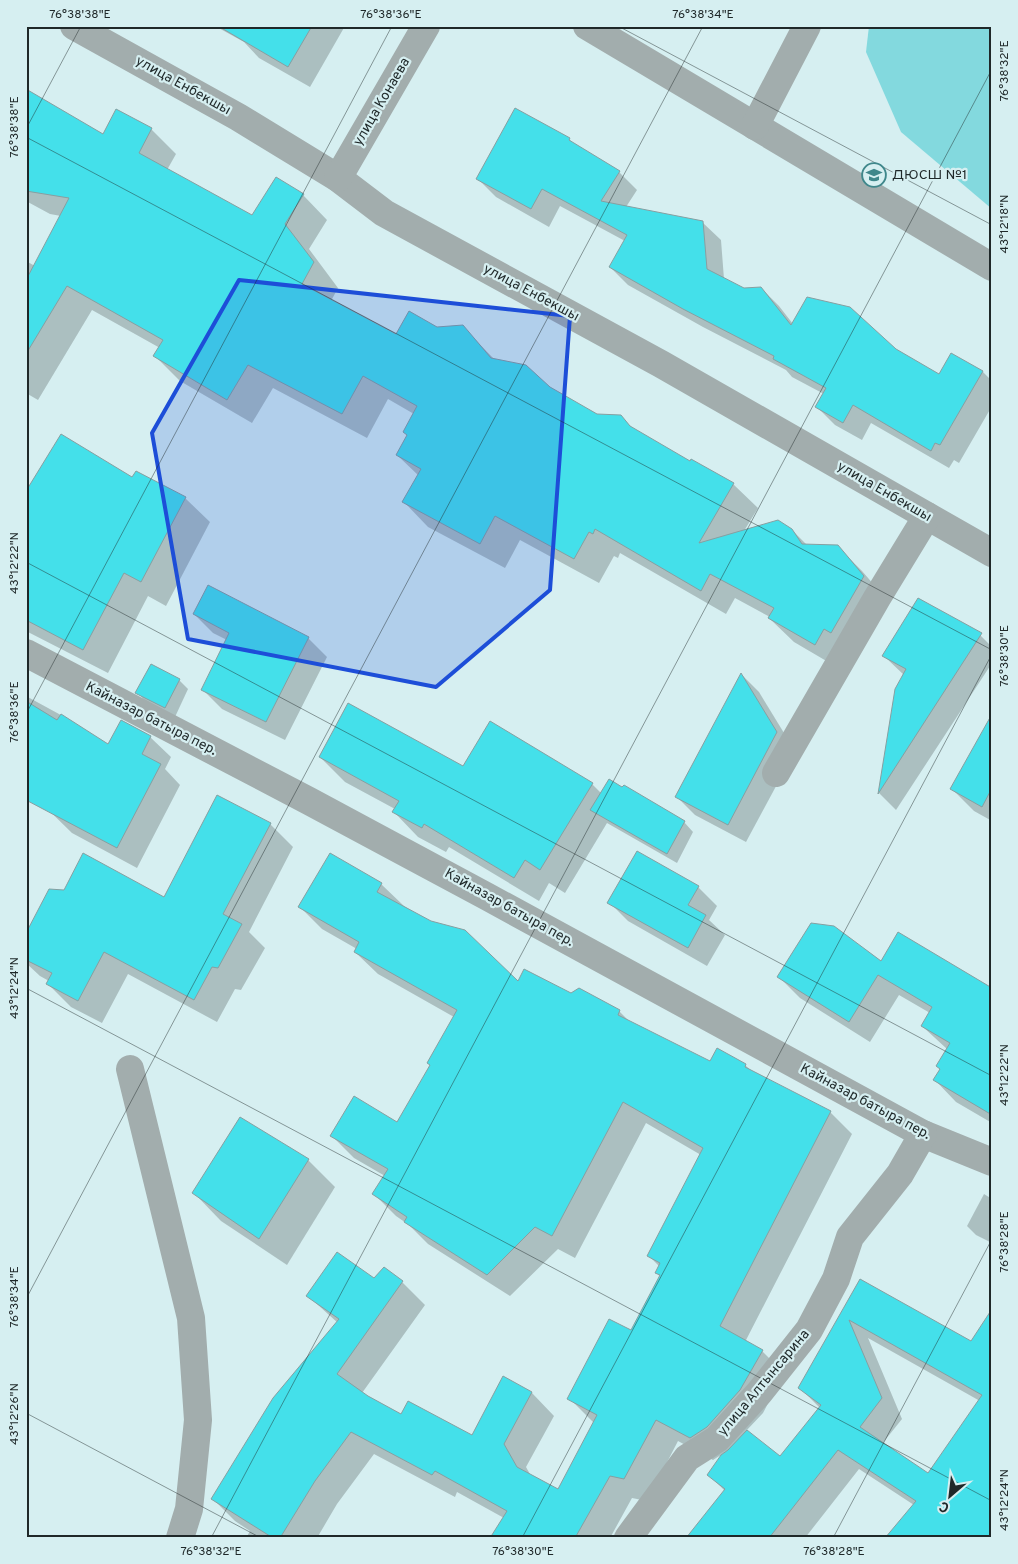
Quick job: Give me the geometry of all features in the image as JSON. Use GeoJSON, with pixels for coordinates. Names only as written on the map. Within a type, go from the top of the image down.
{"type":"FeatureCollection","features":[{"type":"Feature","properties":{"kind":"street","name":"улица Енбекшы"},"geometry":{"type":"LineString","coordinates":[[74,26],[238,117],[338,178],[384,213],[661,364],[992,553]]}},
{"type":"Feature","properties":{"kind":"street","name":"улица Конаева"},"geometry":{"type":"LineString","coordinates":[[338,178],[426,26]]}},
{"type":"Feature","properties":{"kind":"street"},"geometry":{"type":"LineString","coordinates":[[587,26],[992,267]]}},
{"type":"Feature","properties":{"kind":"street"},"geometry":{"type":"LineString","coordinates":[[755,126],[807,26]]}},
{"type":"Feature","properties":{"kind":"street"},"geometry":{"type":"LineString","coordinates":[[776,773],[876,598],[926,516]]}},
{"type":"Feature","properties":{"kind":"street","name":"Кайназар батыра пер."},"geometry":{"type":"LineString","coordinates":[[26,653],[309,801],[923,1134],[992,1162]]}},
{"type":"Feature","properties":{"kind":"street"},"geometry":{"type":"LineString","coordinates":[[130,1068],[190,1318],[198,1420],[189,1509],[180,1538]]}},
{"type":"Feature","properties":{"kind":"street","name":"улица Алтынсарина"},"geometry":{"type":"LineString","coordinates":[[628,1538],[687,1458],[717,1439],[759,1393],[809,1330],[836,1279],[850,1237],[900,1174],[923,1134]]}},
{"type":"Feature","properties":{"kind":"highlighted area"},"geometry":{"type":"Polygon","coordinates":[[[239,280],[570,316],[550,590],[436,687],[188,639],[152,433],[239,280]]]}},
{"type":"Feature","properties":{"kind":"shaded area"},"geometry":{"type":"Polygon","coordinates":[[[869,26],[992,26],[992,209],[901,132],[866,52],[869,26]]]}},
{"type":"Feature","properties":{"kind":"building"},"geometry":{"type":"Polygon","coordinates":[[[218,26],[312,26],[288,67],[218,26]]]}},
{"type":"Feature","properties":{"kind":"building"},"geometry":{"type":"Polygon","coordinates":[[[26,89],[103,134],[116,109],[152,128],[139,153],[252,215],[276,177],[304,194],[285,224],[314,262],[302,284],[396,334],[409,311],[437,327],[463,325],[491,358],[526,365],[550,387],[597,414],[621,415],[630,426],[690,461],[691,459],[734,483],[699,543],[778,520],[792,529],[802,544],[838,545],[864,576],[831,633],[824,629],[815,645],[768,618],[774,608],[710,574],[701,591],[595,529],[593,534],[589,532],[574,559],[495,516],[480,544],[402,502],[421,469],[396,455],[407,435],[403,432],[417,406],[363,376],[342,414],[248,365],[227,400],[153,356],[163,340],[67,286],[26,354],[26,280],[69,198],[26,191],[26,89]]]}},
{"type":"Feature","properties":{"kind":"building"},"geometry":{"type":"Polygon","coordinates":[[[515,108],[570,138],[569,140],[620,171],[601,201],[703,221],[707,269],[744,288],[761,287],[791,325],[807,297],[850,307],[896,349],[939,374],[951,353],[983,371],[940,445],[935,443],[931,451],[853,405],[843,423],[815,407],[826,388],[773,359],[774,356],[683,309],[609,267],[627,235],[542,189],[531,209],[476,179],[515,108]]]}},
{"type":"Feature","properties":{"kind":"building"},"geometry":{"type":"Polygon","coordinates":[[[61,434],[132,477],[136,471],[186,497],[141,582],[124,573],[83,650],[26,620],[26,491],[61,434]]]}},
{"type":"Feature","properties":{"kind":"building"},"geometry":{"type":"Polygon","coordinates":[[[208,585],[309,637],[266,722],[201,690],[229,633],[193,614],[208,585]]]}},
{"type":"Feature","properties":{"kind":"building"},"geometry":{"type":"Polygon","coordinates":[[[918,598],[982,633],[878,794],[895,689],[906,669],[882,656],[918,598]]]}},
{"type":"Feature","properties":{"kind":"building"},"geometry":{"type":"Polygon","coordinates":[[[151,664],[180,679],[165,708],[135,693],[151,664]]]}},
{"type":"Feature","properties":{"kind":"building"},"geometry":{"type":"Polygon","coordinates":[[[741,673],[777,732],[728,825],[675,797],[741,673]]]}},
{"type":"Feature","properties":{"kind":"building"},"geometry":{"type":"Polygon","coordinates":[[[26,701],[57,720],[61,714],[108,744],[121,720],[151,736],[142,754],[161,764],[117,848],[26,800],[26,701]]]}},
{"type":"Feature","properties":{"kind":"building"},"geometry":{"type":"Polygon","coordinates":[[[348,703],[463,766],[490,721],[593,783],[540,870],[525,860],[514,878],[424,824],[422,828],[392,812],[399,801],[319,757],[348,703]]]}},
{"type":"Feature","properties":{"kind":"building"},"geometry":{"type":"Polygon","coordinates":[[[992,714],[992,788],[982,807],[950,789],[992,714]]]}},
{"type":"Feature","properties":{"kind":"building"},"geometry":{"type":"Polygon","coordinates":[[[609,779],[622,787],[624,785],[685,821],[667,854],[590,810],[609,779]]]}},
{"type":"Feature","properties":{"kind":"building"},"geometry":{"type":"Polygon","coordinates":[[[217,795],[271,823],[223,914],[242,924],[218,968],[212,967],[194,1000],[104,952],[78,1001],[46,984],[52,973],[26,960],[26,933],[49,889],[64,890],[83,853],[164,897],[217,795]]]}},
{"type":"Feature","properties":{"kind":"building"},"geometry":{"type":"Polygon","coordinates":[[[637,851],[699,886],[688,905],[706,915],[688,948],[607,903],[637,851]]]}},
{"type":"Feature","properties":{"kind":"building"},"geometry":{"type":"Polygon","coordinates":[[[330,853],[382,883],[377,892],[431,921],[465,930],[518,981],[524,969],[571,993],[579,988],[620,1010],[618,1015],[710,1061],[717,1048],[746,1064],[745,1067],[831,1111],[720,1326],[763,1350],[740,1390],[707,1427],[690,1438],[656,1420],[624,1479],[610,1476],[575,1538],[490,1538],[507,1511],[435,1471],[432,1475],[351,1432],[315,1481],[280,1538],[273,1538],[211,1499],[273,1398],[339,1319],[306,1296],[337,1252],[374,1278],[384,1267],[403,1281],[337,1374],[368,1396],[401,1414],[408,1401],[472,1435],[503,1376],[532,1392],[504,1444],[517,1467],[558,1489],[597,1415],[567,1399],[609,1319],[631,1330],[660,1275],[655,1273],[660,1263],[647,1256],[703,1148],[623,1102],[552,1236],[535,1227],[487,1275],[404,1222],[407,1217],[372,1194],[388,1169],[330,1136],[354,1096],[397,1122],[430,1065],[427,1063],[457,1010],[354,952],[359,942],[298,907],[330,853]]]}},
{"type":"Feature","properties":{"kind":"building"},"geometry":{"type":"Polygon","coordinates":[[[811,923],[834,926],[881,961],[898,932],[992,988],[992,1115],[933,1080],[940,1069],[936,1066],[950,1043],[921,1026],[932,1007],[878,975],[849,1022],[777,977],[811,923]]]}},
{"type":"Feature","properties":{"kind":"building"},"geometry":{"type":"Polygon","coordinates":[[[240,1117],[309,1159],[259,1239],[192,1193],[240,1117]]]}},
{"type":"Feature","properties":{"kind":"building"},"geometry":{"type":"Polygon","coordinates":[[[860,1279],[971,1341],[992,1309],[992,1538],[885,1538],[916,1501],[838,1450],[769,1538],[686,1538],[725,1489],[707,1475],[721,1455],[747,1430],[780,1456],[821,1405],[798,1388],[860,1279]],[[849,1320],[882,1398],[860,1427],[928,1473],[982,1395],[849,1320]]]}},
{"type":"Feature","properties":{"kind":"place","name":"ДЮСШ №1"},"geometry":{"type":"Point","coordinates":[874,175]}}]}
